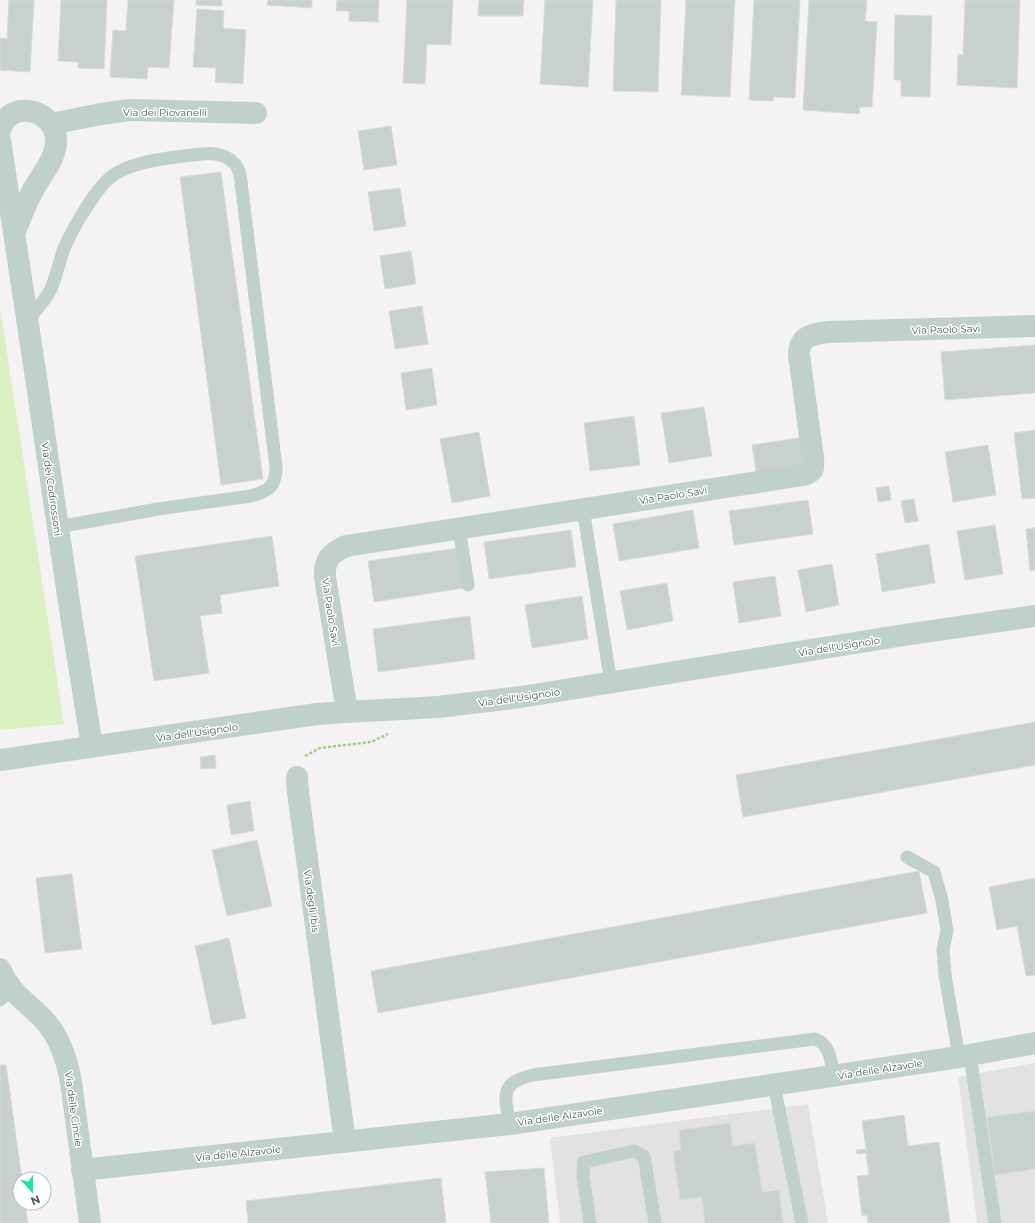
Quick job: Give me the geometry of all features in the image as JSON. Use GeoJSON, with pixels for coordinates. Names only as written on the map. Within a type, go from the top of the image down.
{"type":"FeatureCollection","features":[{"type":"Feature","properties":{"kind":"street","name":"Via dei Piovanelli"},"geometry":{"type":"LineString","coordinates":[[51,124],[130,110],[256,113]]}},
{"type":"Feature","properties":{"kind":"street"},"geometry":{"type":"LineString","coordinates":[[0,130],[8,118],[14,114],[20,111],[34,111],[44,116],[51,124],[56,136],[54,152],[33,190],[15,232]]}},
{"type":"Feature","properties":{"kind":"street","name":"Via dei Codirossoni"},"geometry":{"type":"LineString","coordinates":[[0,140],[15,232],[70,616],[92,746]]}},
{"type":"Feature","properties":{"kind":"street","name":"Via Paolo Savi"},"geometry":{"type":"LineString","coordinates":[[346,712],[325,577],[328,558],[333,552],[346,546],[803,475],[812,471],[814,467],[799,355],[799,349],[802,342],[807,337],[828,332],[1035,326]]}},
{"type":"Feature","properties":{"kind":"street","name":"Via dell'Usignolo"},"geometry":{"type":"LineString","coordinates":[[0,760],[317,714],[451,706],[521,697],[897,636],[1035,616]]}},
{"type":"Feature","properties":{"kind":"street","name":"Via degli Ibis"},"geometry":{"type":"LineString","coordinates":[[297,777],[345,1142]]}},
{"type":"Feature","properties":{"kind":"street","name":"Via delle Cincie"},"geometry":{"type":"LineString","coordinates":[[0,969],[6,982],[6,995],[45,1021],[63,1052],[70,1078],[90,1223]]}},
{"type":"Feature","properties":{"kind":"street","name":"Via delle Alzavole"},"geometry":{"type":"LineString","coordinates":[[82,1170],[510,1124],[965,1056],[1035,1043]]}},
{"type":"Feature","properties":{"kind":"lane"},"geometry":{"type":"LineString","coordinates":[[27,321],[40,305],[50,289],[63,252],[78,221],[96,194],[106,181],[114,174],[134,165],[179,156],[208,153],[218,153],[225,156],[235,164],[240,174],[276,467],[275,480],[272,486],[266,491],[251,496],[158,509],[58,527]]}},
{"type":"Feature","properties":{"kind":"lane"},"geometry":{"type":"LineString","coordinates":[[583,508],[611,683]]}},
{"type":"Feature","properties":{"kind":"lane"},"geometry":{"type":"LineString","coordinates":[[459,528],[468,585]]}},
{"type":"Feature","properties":{"kind":"lane"},"geometry":{"type":"LineString","coordinates":[[907,857],[934,872],[942,900],[947,931],[943,949],[945,975],[965,1056],[995,1223]]}},
{"type":"Feature","properties":{"kind":"lane"},"geometry":{"type":"LineString","coordinates":[[510,1124],[506,1103],[508,1087],[518,1079],[533,1075],[815,1039],[826,1047],[830,1055],[833,1076]]}},
{"type":"Feature","properties":{"kind":"lane"},"geometry":{"type":"LineString","coordinates":[[774,1085],[802,1223]]}},
{"type":"Feature","properties":{"kind":"lane"},"geometry":{"type":"LineString","coordinates":[[590,1223],[583,1176],[584,1162],[634,1151],[644,1156],[655,1223]]}},
{"type":"Feature","properties":{"kind":"path"},"geometry":{"type":"LineString","coordinates":[[297,777],[305,757],[320,748],[371,742],[389,733]]}},
{"type":"Feature","properties":{"kind":"shaded area"},"geometry":{"type":"Polygon","coordinates":[[[1035,1063],[1035,1223],[977,1223],[958,1077],[1035,1063]]]}},
{"type":"Feature","properties":{"kind":"shaded area"},"geometry":{"type":"Polygon","coordinates":[[[808,1104],[828,1223],[560,1223],[550,1138],[808,1104]]]}},
{"type":"Feature","properties":{"kind":"green space"},"geometry":{"type":"Polygon","coordinates":[[[0,307],[64,724],[0,730],[0,307]]]}},
{"type":"Feature","properties":{"kind":"building"},"geometry":{"type":"Polygon","coordinates":[[[9,0],[34,0],[30,72],[0,70],[0,38],[7,39],[9,0]]]}},
{"type":"Feature","properties":{"kind":"building"},"geometry":{"type":"Polygon","coordinates":[[[61,0],[107,0],[104,69],[78,68],[78,62],[58,61],[61,0]]]}},
{"type":"Feature","properties":{"kind":"building"},"geometry":{"type":"Polygon","coordinates":[[[128,0],[174,0],[169,68],[148,67],[147,79],[110,77],[113,30],[126,31],[128,0]]]}},
{"type":"Feature","properties":{"kind":"building"},"geometry":{"type":"Polygon","coordinates":[[[196,0],[222,0],[222,6],[196,5],[196,0]]]}},
{"type":"Feature","properties":{"kind":"building"},"geometry":{"type":"Polygon","coordinates":[[[268,0],[312,0],[312,8],[267,5],[268,0]]]}},
{"type":"Feature","properties":{"kind":"building"},"geometry":{"type":"Polygon","coordinates":[[[337,0],[379,0],[378,22],[349,21],[349,11],[336,11],[337,0]]]}},
{"type":"Feature","properties":{"kind":"building"},"geometry":{"type":"Polygon","coordinates":[[[407,0],[453,0],[451,45],[427,44],[425,84],[403,83],[407,0]]]}},
{"type":"Feature","properties":{"kind":"building"},"geometry":{"type":"Polygon","coordinates":[[[479,0],[524,0],[523,16],[478,16],[479,0]]]}},
{"type":"Feature","properties":{"kind":"building"},"geometry":{"type":"Polygon","coordinates":[[[545,0],[593,0],[588,87],[540,84],[545,0]]]}},
{"type":"Feature","properties":{"kind":"building"},"geometry":{"type":"Polygon","coordinates":[[[616,0],[661,0],[658,92],[613,91],[616,0]]]}},
{"type":"Feature","properties":{"kind":"building"},"geometry":{"type":"Polygon","coordinates":[[[686,0],[735,0],[730,97],[681,95],[686,0]]]}},
{"type":"Feature","properties":{"kind":"building"},"geometry":{"type":"Polygon","coordinates":[[[754,0],[800,0],[795,98],[774,97],[773,101],[749,100],[754,0]]]}},
{"type":"Feature","properties":{"kind":"building"},"geometry":{"type":"Polygon","coordinates":[[[809,0],[867,0],[865,21],[877,22],[872,107],[860,107],[859,114],[803,110],[809,0]]]}},
{"type":"Feature","properties":{"kind":"building"},"geometry":{"type":"Polygon","coordinates":[[[965,0],[1020,0],[1017,88],[957,85],[958,54],[963,55],[965,0]]]}},
{"type":"Feature","properties":{"kind":"building"},"geometry":{"type":"Polygon","coordinates":[[[197,9],[224,11],[223,28],[246,30],[243,84],[215,82],[216,68],[193,67],[197,9]]]}},
{"type":"Feature","properties":{"kind":"building"},"geometry":{"type":"Polygon","coordinates":[[[895,15],[932,16],[930,97],[901,96],[901,80],[894,80],[895,15]]]}},
{"type":"Feature","properties":{"kind":"building"},"geometry":{"type":"Polygon","coordinates":[[[391,126],[397,165],[364,170],[358,131],[391,126]]]}},
{"type":"Feature","properties":{"kind":"building"},"geometry":{"type":"Polygon","coordinates":[[[221,172],[263,479],[221,485],[180,177],[221,172]]]}},
{"type":"Feature","properties":{"kind":"building"},"geometry":{"type":"Polygon","coordinates":[[[400,188],[406,226],[374,231],[368,192],[400,188]]]}},
{"type":"Feature","properties":{"kind":"building"},"geometry":{"type":"Polygon","coordinates":[[[411,251],[416,284],[385,289],[380,256],[411,251]]]}},
{"type":"Feature","properties":{"kind":"building"},"geometry":{"type":"Polygon","coordinates":[[[422,306],[428,344],[395,349],[389,311],[422,306]]]}},
{"type":"Feature","properties":{"kind":"building"},"geometry":{"type":"Polygon","coordinates":[[[1035,345],[1035,393],[945,400],[941,352],[1035,345]]]}},
{"type":"Feature","properties":{"kind":"building"},"geometry":{"type":"Polygon","coordinates":[[[432,368],[437,405],[406,410],[401,373],[432,368]]]}},
{"type":"Feature","properties":{"kind":"building"},"geometry":{"type":"Polygon","coordinates":[[[704,407],[712,456],[669,463],[661,413],[704,407]]]}},
{"type":"Feature","properties":{"kind":"building"},"geometry":{"type":"Polygon","coordinates":[[[634,416],[640,465],[590,471],[584,423],[634,416]]]}},
{"type":"Feature","properties":{"kind":"building"},"geometry":{"type":"Polygon","coordinates":[[[1035,430],[1035,498],[1022,499],[1014,433],[1035,430]]]}},
{"type":"Feature","properties":{"kind":"building"},"geometry":{"type":"Polygon","coordinates":[[[479,432],[490,496],[452,503],[440,439],[479,432]]]}},
{"type":"Feature","properties":{"kind":"building"},"geometry":{"type":"Polygon","coordinates":[[[805,437],[809,464],[756,472],[752,445],[805,437]]]}},
{"type":"Feature","properties":{"kind":"building"},"geometry":{"type":"Polygon","coordinates":[[[988,445],[996,495],[953,502],[945,452],[988,445]]]}},
{"type":"Feature","properties":{"kind":"building"},"geometry":{"type":"Polygon","coordinates":[[[889,486],[891,500],[878,502],[876,488],[889,486]]]}},
{"type":"Feature","properties":{"kind":"building"},"geometry":{"type":"Polygon","coordinates":[[[914,499],[918,521],[905,523],[901,501],[914,499]]]}},
{"type":"Feature","properties":{"kind":"building"},"geometry":{"type":"Polygon","coordinates":[[[808,500],[813,534],[734,545],[729,511],[808,500]]]}},
{"type":"Feature","properties":{"kind":"building"},"geometry":{"type":"Polygon","coordinates":[[[693,510],[699,548],[619,561],[613,524],[693,510]]]}},
{"type":"Feature","properties":{"kind":"building"},"geometry":{"type":"Polygon","coordinates":[[[995,525],[1003,574],[965,580],[957,531],[995,525]]]}},
{"type":"Feature","properties":{"kind":"building"},"geometry":{"type":"Polygon","coordinates":[[[1035,528],[1035,570],[1030,571],[1026,529],[1035,528]]]}},
{"type":"Feature","properties":{"kind":"building"},"geometry":{"type":"Polygon","coordinates":[[[571,530],[576,567],[489,579],[484,542],[571,530]]]}},
{"type":"Feature","properties":{"kind":"building"},"geometry":{"type":"Polygon","coordinates":[[[272,536],[279,586],[220,595],[222,613],[200,616],[209,673],[154,681],[135,556],[272,536]]]}},
{"type":"Feature","properties":{"kind":"building"},"geometry":{"type":"Polygon","coordinates":[[[929,544],[935,583],[882,592],[876,554],[929,544]]]}},
{"type":"Feature","properties":{"kind":"building"},"geometry":{"type":"Polygon","coordinates":[[[458,548],[464,588],[374,602],[368,561],[458,548]]]}},
{"type":"Feature","properties":{"kind":"building"},"geometry":{"type":"Polygon","coordinates":[[[832,564],[839,605],[806,612],[798,570],[832,564]]]}},
{"type":"Feature","properties":{"kind":"building"},"geometry":{"type":"Polygon","coordinates":[[[775,576],[781,616],[739,623],[733,582],[775,576]]]}},
{"type":"Feature","properties":{"kind":"building"},"geometry":{"type":"Polygon","coordinates":[[[667,583],[673,621],[627,630],[620,591],[667,583]]]}},
{"type":"Feature","properties":{"kind":"building"},"geometry":{"type":"Polygon","coordinates":[[[582,596],[588,639],[532,648],[525,605],[582,596]]]}},
{"type":"Feature","properties":{"kind":"building"},"geometry":{"type":"Polygon","coordinates":[[[470,616],[475,659],[378,672],[373,629],[470,616]]]}},
{"type":"Feature","properties":{"kind":"building"},"geometry":{"type":"Polygon","coordinates":[[[1035,722],[1035,765],[743,817],[736,775],[1035,722]]]}},
{"type":"Feature","properties":{"kind":"building"},"geometry":{"type":"Polygon","coordinates":[[[215,755],[216,768],[201,769],[200,757],[215,755]]]}},
{"type":"Feature","properties":{"kind":"building"},"geometry":{"type":"Polygon","coordinates":[[[250,801],[254,831],[231,835],[227,805],[250,801]]]}},
{"type":"Feature","properties":{"kind":"building"},"geometry":{"type":"Polygon","coordinates":[[[257,840],[272,906],[227,916],[212,850],[257,840]]]}},
{"type":"Feature","properties":{"kind":"building"},"geometry":{"type":"Polygon","coordinates":[[[919,871],[927,913],[378,1013],[371,971],[919,871]]]}},
{"type":"Feature","properties":{"kind":"building"},"geometry":{"type":"Polygon","coordinates":[[[72,874],[82,949],[45,953],[36,878],[72,874]]]}},
{"type":"Feature","properties":{"kind":"building"},"geometry":{"type":"Polygon","coordinates":[[[1035,878],[1035,975],[1026,976],[1017,926],[997,930],[989,887],[1035,878]]]}},
{"type":"Feature","properties":{"kind":"building"},"geometry":{"type":"Polygon","coordinates":[[[229,938],[246,1018],[212,1025],[195,946],[229,938]]]}},
{"type":"Feature","properties":{"kind":"building"},"geometry":{"type":"Polygon","coordinates":[[[0,1065],[6,1065],[21,1171],[12,1171],[12,1211],[26,1211],[28,1223],[0,1223],[0,1065]]]}},
{"type":"Feature","properties":{"kind":"building"},"geometry":{"type":"Polygon","coordinates":[[[1035,1111],[1035,1169],[995,1175],[987,1117],[1035,1111]]]}},
{"type":"Feature","properties":{"kind":"building"},"geometry":{"type":"Polygon","coordinates":[[[904,1115],[908,1146],[939,1142],[950,1223],[868,1223],[867,1215],[862,1216],[857,1176],[869,1175],[866,1153],[857,1154],[856,1150],[866,1149],[862,1121],[904,1115]]]}},
{"type":"Feature","properties":{"kind":"building"},"geometry":{"type":"Polygon","coordinates":[[[730,1123],[733,1146],[755,1143],[762,1192],[779,1190],[783,1223],[705,1223],[702,1197],[680,1200],[673,1151],[681,1150],[679,1130],[730,1123]]]}},
{"type":"Feature","properties":{"kind":"building"},"geometry":{"type":"Polygon","coordinates":[[[544,1168],[549,1223],[491,1223],[485,1172],[544,1168]]]}},
{"type":"Feature","properties":{"kind":"building"},"geometry":{"type":"Polygon","coordinates":[[[441,1178],[446,1223],[248,1223],[246,1201],[441,1178]]]}}]}
